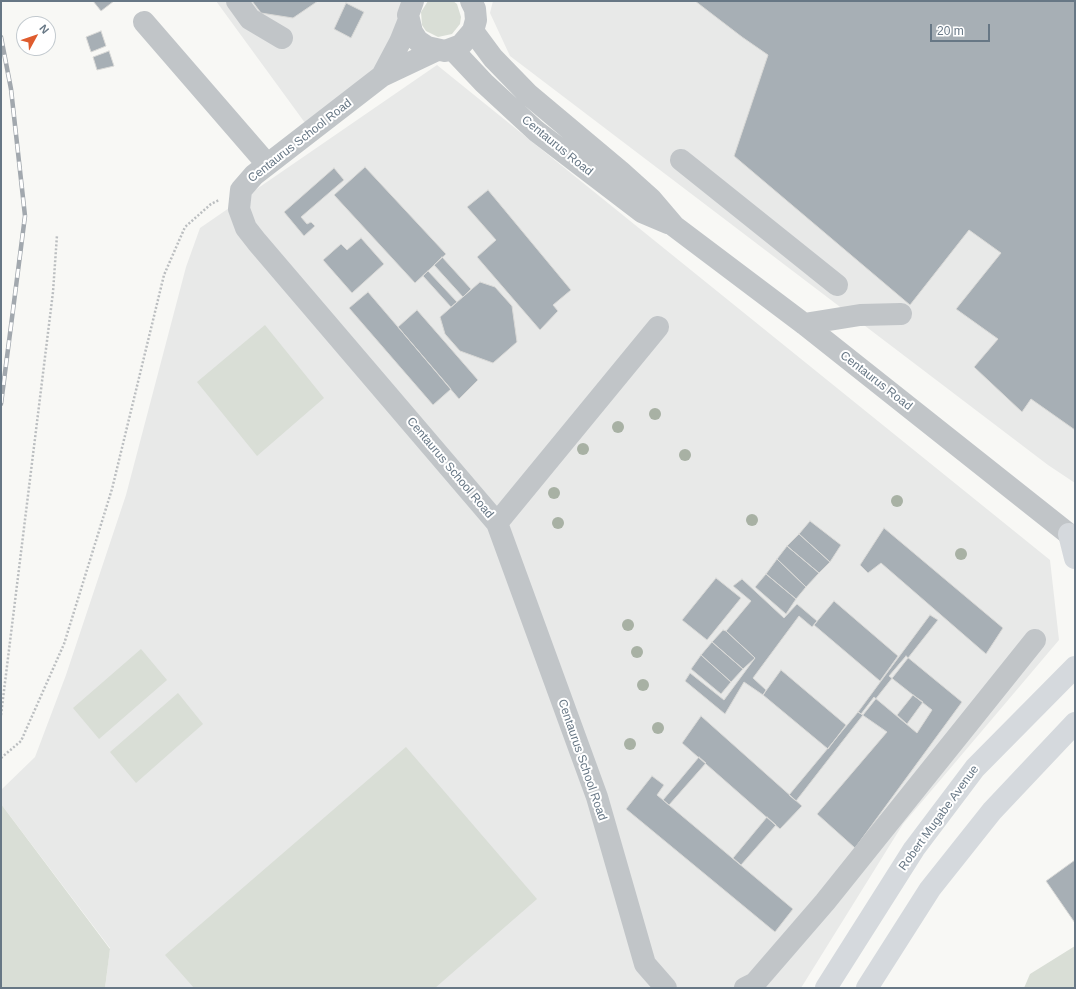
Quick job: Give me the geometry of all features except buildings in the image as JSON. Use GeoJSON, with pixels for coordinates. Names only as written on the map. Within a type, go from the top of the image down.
{"type":"FeatureCollection","features":[{"type":"Feature","properties":{"kind":"main road"},"geometry":{"type":"LineString","coordinates":[[1072,537],[1075,558]]}},
{"type":"Feature","properties":{"kind":"main road"},"geometry":{"type":"LineString","coordinates":[[1070,672],[1075,651]]}},
{"type":"Feature","properties":{"kind":"main road","name":"Robert Mugabe Avenue"},"geometry":{"type":"LineString","coordinates":[[826,988],[914,849],[975,768],[1070,672]]}},
{"type":"Feature","properties":{"kind":"main road"},"geometry":{"type":"LineString","coordinates":[[867,988],[935,883],[992,811],[1075,723]]}},
{"type":"Feature","properties":{"kind":"street"},"geometry":{"type":"LineString","coordinates":[[237,1],[250,19],[282,38]]}},
{"type":"Feature","properties":{"kind":"street"},"geometry":{"type":"LineString","coordinates":[[444,50],[464,42],[473,31],[476,20],[474,4]]}},
{"type":"Feature","properties":{"kind":"street","name":"Centaurus Road"},"geometry":{"type":"LineString","coordinates":[[410,11],[412,32],[418,41],[427,47],[444,50],[484,83],[536,131],[642,212],[674,226]]}},
{"type":"Feature","properties":{"kind":"street","name":"Centaurus School Road"},"geometry":{"type":"LineString","coordinates":[[382,76],[400,42],[410,11]]}},
{"type":"Feature","properties":{"kind":"street"},"geometry":{"type":"LineString","coordinates":[[144,22],[267,164]]}},
{"type":"Feature","properties":{"kind":"street","name":"Centaurus Road"},"geometry":{"type":"LineString","coordinates":[[473,31],[493,58],[528,94],[626,176],[651,199],[674,226],[804,324],[1072,537]]}},
{"type":"Feature","properties":{"kind":"street","name":"Centaurus School Road"},"geometry":{"type":"LineString","coordinates":[[444,50],[382,76],[267,164],[254,175],[241,190],[239,209],[246,228],[497,523],[597,797],[645,964],[666,988]]}},
{"type":"Feature","properties":{"kind":"street"},"geometry":{"type":"LineString","coordinates":[[681,160],[838,285]]}},
{"type":"Feature","properties":{"kind":"street"},"geometry":{"type":"LineString","coordinates":[[804,324],[860,315],[901,314]]}},
{"type":"Feature","properties":{"kind":"street"},"geometry":{"type":"LineString","coordinates":[[497,523],[658,327]]}},
{"type":"Feature","properties":{"kind":"street"},"geometry":{"type":"LineString","coordinates":[[745,988],[755,984],[829,898],[1035,640]]}},
{"type":"Feature","properties":{"kind":"path"},"geometry":{"type":"LineString","coordinates":[[1,758],[21,741],[64,644],[112,489],[164,275],[185,227],[211,204],[241,190]]}},
{"type":"Feature","properties":{"kind":"path"},"geometry":{"type":"LineString","coordinates":[[1,715],[53,292],[57,235]]}},
{"type":"Feature","properties":{"kind":"shaded area"},"geometry":{"type":"Polygon","coordinates":[[[216,1],[407,1],[401,30],[390,56],[308,127],[216,1]]]}},
{"type":"Feature","properties":{"kind":"shaded area"},"geometry":{"type":"Polygon","coordinates":[[[428,1],[453,1],[457,4],[461,17],[460,24],[452,34],[438,37],[426,31],[422,25],[421,12],[428,1]]]}},
{"type":"Feature","properties":{"kind":"shaded area"},"geometry":{"type":"Polygon","coordinates":[[[493,1],[1075,1],[1075,483],[1048,465],[510,56],[490,13],[493,1]]]}},
{"type":"Feature","properties":{"kind":"shaded area"},"geometry":{"type":"Polygon","coordinates":[[[437,65],[1050,560],[1059,640],[903,824],[801,988],[105,988],[110,948],[1,804],[1,790],[35,757],[66,675],[126,495],[186,267],[200,228],[437,65]]]}},
{"type":"Feature","properties":{"kind":"shaded area"},"geometry":{"type":"Polygon","coordinates":[[[265,325],[324,398],[257,456],[197,382],[265,325]]]}},
{"type":"Feature","properties":{"kind":"shaded area"},"geometry":{"type":"Polygon","coordinates":[[[141,649],[167,680],[99,739],[73,708],[141,649]]]}},
{"type":"Feature","properties":{"kind":"shaded area"},"geometry":{"type":"Polygon","coordinates":[[[178,693],[203,724],[136,783],[110,752],[178,693]]]}},
{"type":"Feature","properties":{"kind":"shaded area"},"geometry":{"type":"Polygon","coordinates":[[[406,747],[537,899],[435,988],[194,988],[165,955],[406,747]]]}},
{"type":"Feature","properties":{"kind":"shaded area"},"geometry":{"type":"Polygon","coordinates":[[[1,804],[110,949],[105,988],[1,988],[1,804]]]}},
{"type":"Feature","properties":{"kind":"shaded area"},"geometry":{"type":"Polygon","coordinates":[[[1075,946],[1075,988],[1024,988],[1030,974],[1075,946]]]}},
{"type":"Feature","properties":{"kind":"railway"},"geometry":{"type":"LineString","coordinates":[[1,37],[11,89],[25,216],[1,404]]}}]}
